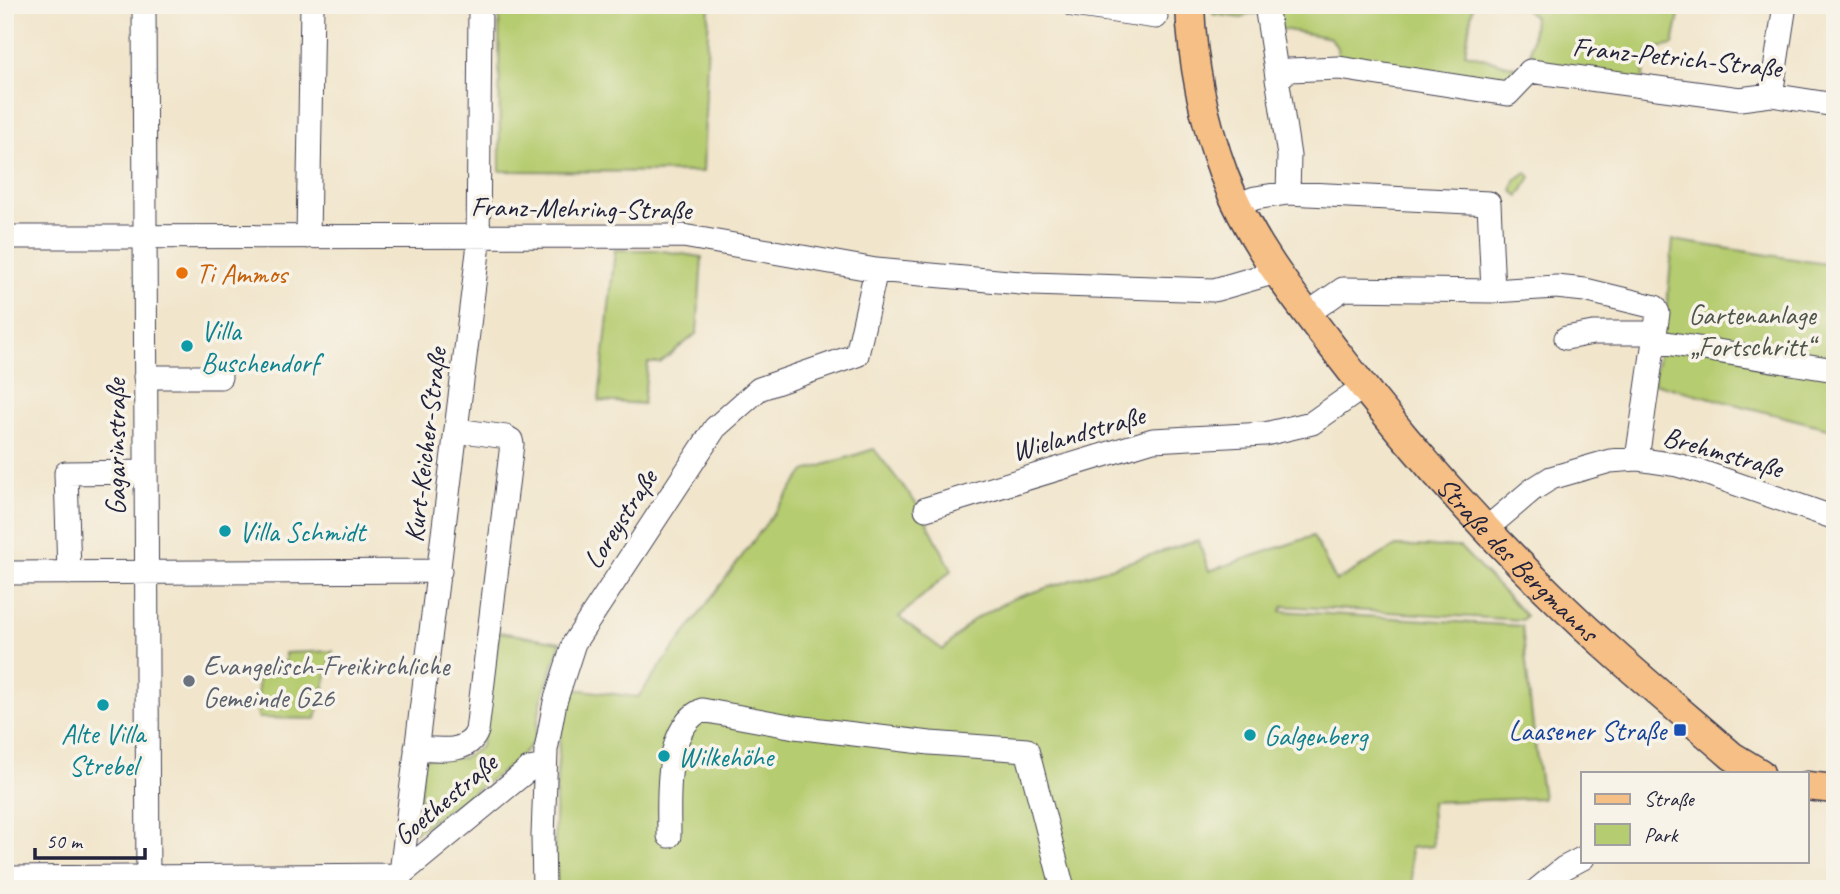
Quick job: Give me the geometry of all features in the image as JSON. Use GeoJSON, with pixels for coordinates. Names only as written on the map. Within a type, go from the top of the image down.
{"type":"FeatureCollection","features":[{"type":"Feature","properties":{"kind":"main road","name":"Straße des Bergmanns"},"geometry":{"type":"LineString","coordinates":[[1190,5],[1199,91],[1224,176],[1237,205],[1276,272],[1363,387],[1486,529],[1552,595],[1640,676],[1750,771]]}},
{"type":"Feature","properties":{"kind":"main road"},"geometry":{"type":"LineString","coordinates":[[1808,786],[1835,789]]}},
{"type":"Feature","properties":{"kind":"street","name":"Gagarinstraße"},"geometry":{"type":"LineString","coordinates":[[144,5],[148,883]]}},
{"type":"Feature","properties":{"kind":"street"},"geometry":{"type":"LineString","coordinates":[[308,237],[312,5]]}},
{"type":"Feature","properties":{"kind":"street","name":"Kurt-Keicher-Straße"},"geometry":{"type":"LineString","coordinates":[[400,882],[440,571],[478,236],[480,5]]}},
{"type":"Feature","properties":{"kind":"street"},"geometry":{"type":"LineString","coordinates":[[1073,5],[1156,17]]}},
{"type":"Feature","properties":{"kind":"street"},"geometry":{"type":"LineString","coordinates":[[1266,5],[1289,156],[1288,193]]}},
{"type":"Feature","properties":{"kind":"street"},"geometry":{"type":"LineString","coordinates":[[1771,95],[1785,5]]}},
{"type":"Feature","properties":{"kind":"street","name":"Franz-Petrich-Straße"},"geometry":{"type":"LineString","coordinates":[[1277,80],[1289,70],[1339,68],[1508,94],[1530,71],[1740,99],[1771,95],[1835,105]]}},
{"type":"Feature","properties":{"kind":"street"},"geometry":{"type":"LineString","coordinates":[[1237,205],[1255,198],[1288,193],[1489,202],[1493,291]]}},
{"type":"Feature","properties":{"kind":"street","name":"Franz-Mehring-Straße"},"geometry":{"type":"LineString","coordinates":[[5,237],[683,236],[876,270],[1032,284],[1214,290],[1276,272]]}},
{"type":"Feature","properties":{"kind":"street","name":"Loreystraße"},"geometry":{"type":"LineString","coordinates":[[544,889],[545,766],[555,702],[574,643],[715,429],[759,389],[857,355],[876,270]]}},
{"type":"Feature","properties":{"kind":"street"},"geometry":{"type":"LineString","coordinates":[[1307,314],[1343,289],[1493,291],[1556,287],[1585,290],[1655,307],[1658,313],[1637,460]]}},
{"type":"Feature","properties":{"kind":"street"},"geometry":{"type":"LineString","coordinates":[[1566,338],[1593,333],[1655,337],[1835,370]]}},
{"type":"Feature","properties":{"kind":"street"},"geometry":{"type":"LineString","coordinates":[[145,377],[220,377]]}},
{"type":"Feature","properties":{"kind":"street","name":"Wielandstraße"},"geometry":{"type":"LineString","coordinates":[[926,509],[1153,440],[1265,434],[1312,423],[1363,387]]}},
{"type":"Feature","properties":{"kind":"street"},"geometry":{"type":"LineString","coordinates":[[416,748],[448,750],[474,740],[477,731],[512,444],[506,437],[457,430]]}},
{"type":"Feature","properties":{"kind":"street","name":"Brehmstraße"},"geometry":{"type":"LineString","coordinates":[[1486,529],[1550,478],[1610,461],[1637,460],[1666,463],[1702,472],[1835,517]]}},
{"type":"Feature","properties":{"kind":"street"},"geometry":{"type":"LineString","coordinates":[[69,573],[66,472],[145,472]]}},
{"type":"Feature","properties":{"kind":"street"},"geometry":{"type":"LineString","coordinates":[[5,573],[440,571]]}},
{"type":"Feature","properties":{"kind":"street"},"geometry":{"type":"LineString","coordinates":[[669,836],[671,761],[688,719],[702,710],[796,727],[930,743],[1027,750],[1063,889]]}},
{"type":"Feature","properties":{"kind":"street","name":"Goethestraße"},"geometry":{"type":"LineString","coordinates":[[5,878],[148,883],[400,882],[530,769],[545,766]]}},
{"type":"Feature","properties":{"kind":"street"},"geometry":{"type":"LineString","coordinates":[[1538,889],[1564,868],[1581,859]]}},
{"type":"Feature","properties":{"kind":"green space"},"geometry":{"type":"Polygon","coordinates":[[[499,5],[709,5],[703,172],[500,171],[499,5]]]}},
{"type":"Feature","properties":{"kind":"green space"},"geometry":{"type":"Polygon","coordinates":[[[1212,5],[1261,5],[1261,13],[1242,18],[1213,14],[1212,5]]]}},
{"type":"Feature","properties":{"kind":"green space"},"geometry":{"type":"Polygon","coordinates":[[[1268,5],[1473,5],[1465,53],[1529,71],[1534,17],[1519,5],[1681,5],[1673,45],[1649,50],[1641,87],[1530,71],[1508,94],[1339,68],[1337,48],[1331,38],[1270,27],[1268,5]]]}},
{"type":"Feature","properties":{"kind":"green space"},"geometry":{"type":"Polygon","coordinates":[[[1526,172],[1531,177],[1519,196],[1512,191],[1515,180],[1526,172]]]}},
{"type":"Feature","properties":{"kind":"green space","name":"Gartenanlage „Fortschritt“"},"geometry":{"type":"Polygon","coordinates":[[[1673,240],[1832,265],[1829,316],[1835,317],[1835,430],[1653,383],[1667,304],[1673,240]]]}},
{"type":"Feature","properties":{"kind":"green space"},"geometry":{"type":"Polygon","coordinates":[[[615,250],[656,250],[702,257],[697,333],[660,363],[648,363],[643,404],[599,401],[615,250]]]}},
{"type":"Feature","properties":{"kind":"green space"},"geometry":{"type":"Polygon","coordinates":[[[874,449],[919,507],[952,570],[899,617],[943,650],[973,620],[1012,599],[1198,540],[1209,571],[1313,536],[1336,581],[1396,546],[1460,547],[1526,616],[1522,620],[1283,606],[1281,611],[1522,626],[1543,798],[1431,802],[1433,846],[1410,848],[1413,889],[554,889],[556,788],[566,688],[638,697],[805,471],[874,449]]]}},
{"type":"Feature","properties":{"kind":"green space"},"geometry":{"type":"Polygon","coordinates":[[[499,632],[561,642],[541,702],[534,742],[510,766],[415,833],[417,816],[430,818],[432,802],[419,800],[424,758],[463,758],[481,747],[499,632]]]}},
{"type":"Feature","properties":{"kind":"green space"},"geometry":{"type":"Polygon","coordinates":[[[333,651],[316,719],[258,718],[258,675],[285,670],[285,653],[333,651]]]}},
{"type":"Feature","properties":{"kind":"place","name":"Ti Ammos"},"geometry":{"type":"Point","coordinates":[182,273]}},
{"type":"Feature","properties":{"kind":"place","name":"Villa Buschendorf"},"geometry":{"type":"Point","coordinates":[187,346]}},
{"type":"Feature","properties":{"kind":"place","name":"Villa Schmidt"},"geometry":{"type":"Point","coordinates":[225,531]}},
{"type":"Feature","properties":{"kind":"place","name":"Evangelisch-Freikirchliche Gemeinde G26"},"geometry":{"type":"Point","coordinates":[189,681]}},
{"type":"Feature","properties":{"kind":"place","name":"Alte Villa Strebel"},"geometry":{"type":"Point","coordinates":[103,705]}},
{"type":"Feature","properties":{"kind":"place","name":"Laasener Straße"},"geometry":{"type":"Point","coordinates":[1680,730]}},
{"type":"Feature","properties":{"kind":"place","name":"Galgenberg"},"geometry":{"type":"Point","coordinates":[1250,735]}},
{"type":"Feature","properties":{"kind":"place","name":"Wilkehöhe"},"geometry":{"type":"Point","coordinates":[664,756]}}]}
